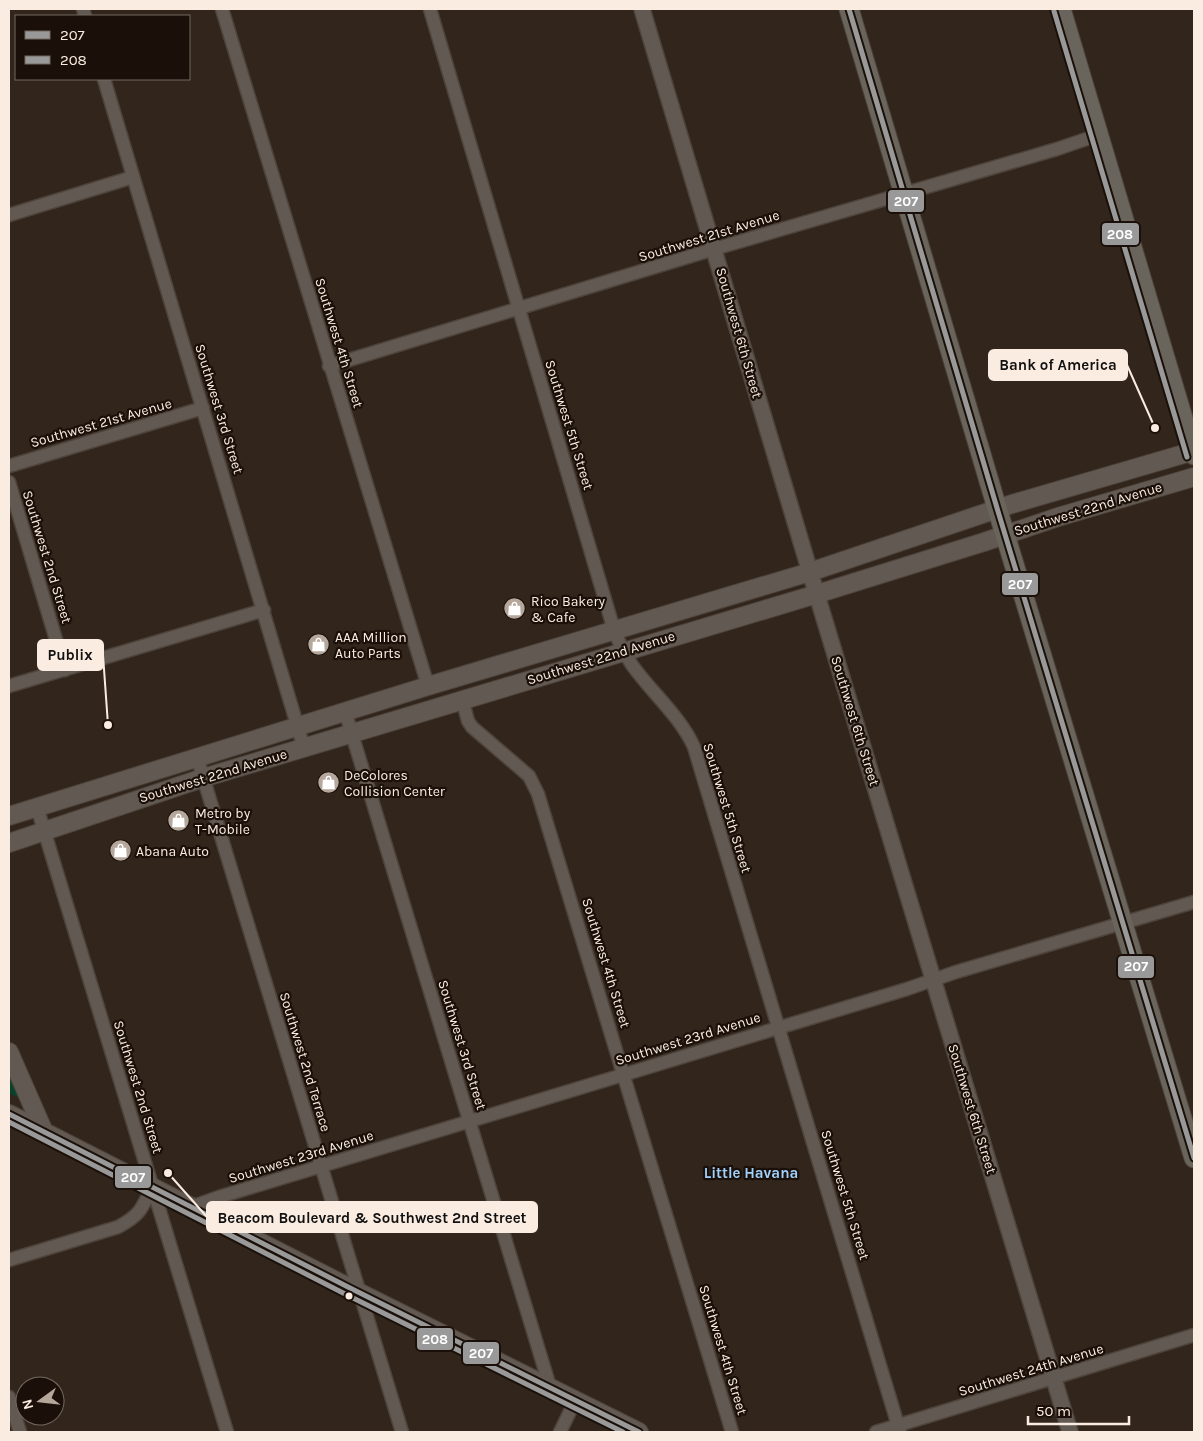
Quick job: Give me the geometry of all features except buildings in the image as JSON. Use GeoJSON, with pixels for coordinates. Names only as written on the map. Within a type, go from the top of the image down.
{"type":"FeatureCollection","features":[{"type":"Feature","properties":{"kind":"main road"},"geometry":{"type":"LineString","coordinates":[[848,9],[1194,1158]]}},
{"type":"Feature","properties":{"kind":"main road"},"geometry":{"type":"LineString","coordinates":[[1061,9],[1098,136],[1187,409],[1194,452]]}},
{"type":"Feature","properties":{"kind":"main road","name":"Southwest 22nd Avenue"},"geometry":{"type":"LineString","coordinates":[[9,816],[345,711],[810,572],[997,508],[1194,452]]}},
{"type":"Feature","properties":{"kind":"main road","name":"Southwest 22nd Avenue"},"geometry":{"type":"LineString","coordinates":[[9,843],[203,778],[816,594],[1194,477]]}},
{"type":"Feature","properties":{"kind":"main road"},"geometry":{"type":"LineString","coordinates":[[9,1052],[44,1132]]}},
{"type":"Feature","properties":{"kind":"main road"},"geometry":{"type":"LineString","coordinates":[[9,1114],[639,1432]]}},
{"type":"Feature","properties":{"kind":"street","name":"Southwest 4th Street"},"geometry":{"type":"LineString","coordinates":[[222,9],[428,686]]}},
{"type":"Feature","properties":{"kind":"street","name":"Southwest 5th Street"},"geometry":{"type":"LineString","coordinates":[[430,9],[614,630],[623,651],[633,666],[680,724],[694,747],[899,1429]]}},
{"type":"Feature","properties":{"kind":"street","name":"Southwest 6th Street"},"geometry":{"type":"LineString","coordinates":[[642,9],[816,594],[1070,1432]]}},
{"type":"Feature","properties":{"kind":"street","name":"Southwest 3rd Street"},"geometry":{"type":"LineString","coordinates":[[104,80],[304,748]]}},
{"type":"Feature","properties":{"kind":"street","name":"Southwest 21st Avenue"},"geometry":{"type":"LineString","coordinates":[[330,366],[519,310],[714,249],[1098,136]]}},
{"type":"Feature","properties":{"kind":"street"},"geometry":{"type":"LineString","coordinates":[[9,215],[133,177]]}},
{"type":"Feature","properties":{"kind":"street","name":"Southwest 21st Avenue"},"geometry":{"type":"LineString","coordinates":[[9,466],[203,408]]}},
{"type":"Feature","properties":{"kind":"street","name":"Southwest 2nd Street"},"geometry":{"type":"LineString","coordinates":[[9,482],[65,670]]}},
{"type":"Feature","properties":{"kind":"street"},"geometry":{"type":"LineString","coordinates":[[9,686],[264,610]]}},
{"type":"Feature","properties":{"kind":"street","name":"Southwest 4th Street"},"geometry":{"type":"LineString","coordinates":[[462,699],[472,727],[522,770],[534,784],[732,1432]]}},
{"type":"Feature","properties":{"kind":"street","name":"Southwest 3rd Street"},"geometry":{"type":"LineString","coordinates":[[345,711],[550,1387]]}},
{"type":"Feature","properties":{"kind":"street","name":"Southwest 2nd Terrace"},"geometry":{"type":"LineString","coordinates":[[197,757],[402,1432]]}},
{"type":"Feature","properties":{"kind":"street","name":"Southwest 2nd Street"},"geometry":{"type":"LineString","coordinates":[[37,808],[227,1432]]}},
{"type":"Feature","properties":{"kind":"street","name":"Southwest 23rd Avenue"},"geometry":{"type":"LineString","coordinates":[[192,1207],[219,1197],[778,1028],[956,972],[1194,902]]}},
{"type":"Feature","properties":{"kind":"street"},"geometry":{"type":"LineString","coordinates":[[9,1260],[118,1227],[132,1220],[141,1211],[152,1187]]}},
{"type":"Feature","properties":{"kind":"street","name":"Southwest 24th Avenue"},"geometry":{"type":"LineString","coordinates":[[876,1432],[899,1429],[1194,1335]]}},
{"type":"Feature","properties":{"kind":"street"},"geometry":{"type":"LineString","coordinates":[[9,1397],[20,1432]]}},
{"type":"Feature","properties":{"kind":"street"},"geometry":{"type":"LineString","coordinates":[[560,1432],[575,1401]]}},
{"type":"Feature","properties":{"kind":"green space"},"geometry":{"type":"Polygon","coordinates":[[[9,1072],[21,1096],[19,1098],[9,1093],[9,1072]]]}},
{"type":"Feature","properties":{"kind":"transit line","name":"207"},"geometry":{"type":"LineString","coordinates":[[849,9],[997,508],[1194,1158]]}},
{"type":"Feature","properties":{"kind":"transit line","name":"208"},"geometry":{"type":"LineString","coordinates":[[1054,11],[1187,457]]}},
{"type":"Feature","properties":{"kind":"transit line","name":"207"},"geometry":{"type":"LineString","coordinates":[[9,1114],[352,1289],[639,1432]]}},
{"type":"Feature","properties":{"kind":"transit line","name":"208"},"geometry":{"type":"LineString","coordinates":[[9,1122],[349,1296],[623,1432]]}},
{"type":"Feature","properties":{"kind":"place","name":"Bank of America"},"geometry":{"type":"Point","coordinates":[1155,428]}},
{"type":"Feature","properties":{"kind":"place","name":"Rico Bakery & Cafe"},"geometry":{"type":"Point","coordinates":[515,609]}},
{"type":"Feature","properties":{"kind":"place","name":"AAA Million Auto Parts"},"geometry":{"type":"Point","coordinates":[319,645]}},
{"type":"Feature","properties":{"kind":"place","name":"Publix"},"geometry":{"type":"Point","coordinates":[108,725]}},
{"type":"Feature","properties":{"kind":"place","name":"DeColores Collision Center"},"geometry":{"type":"Point","coordinates":[328,783]}},
{"type":"Feature","properties":{"kind":"place","name":"Metro by T-Mobile"},"geometry":{"type":"Point","coordinates":[179,821]}},
{"type":"Feature","properties":{"kind":"place","name":"Abana Auto"},"geometry":{"type":"Point","coordinates":[120,851]}},
{"type":"Feature","properties":{"kind":"place","name":"Beacom Boulevard & Southwest 2nd Street"},"geometry":{"type":"Point","coordinates":[168,1173]}},
{"type":"Feature","properties":{"kind":"district","name":"Little Havana"},"geometry":{"type":"Point","coordinates":[751,1173]}}]}
